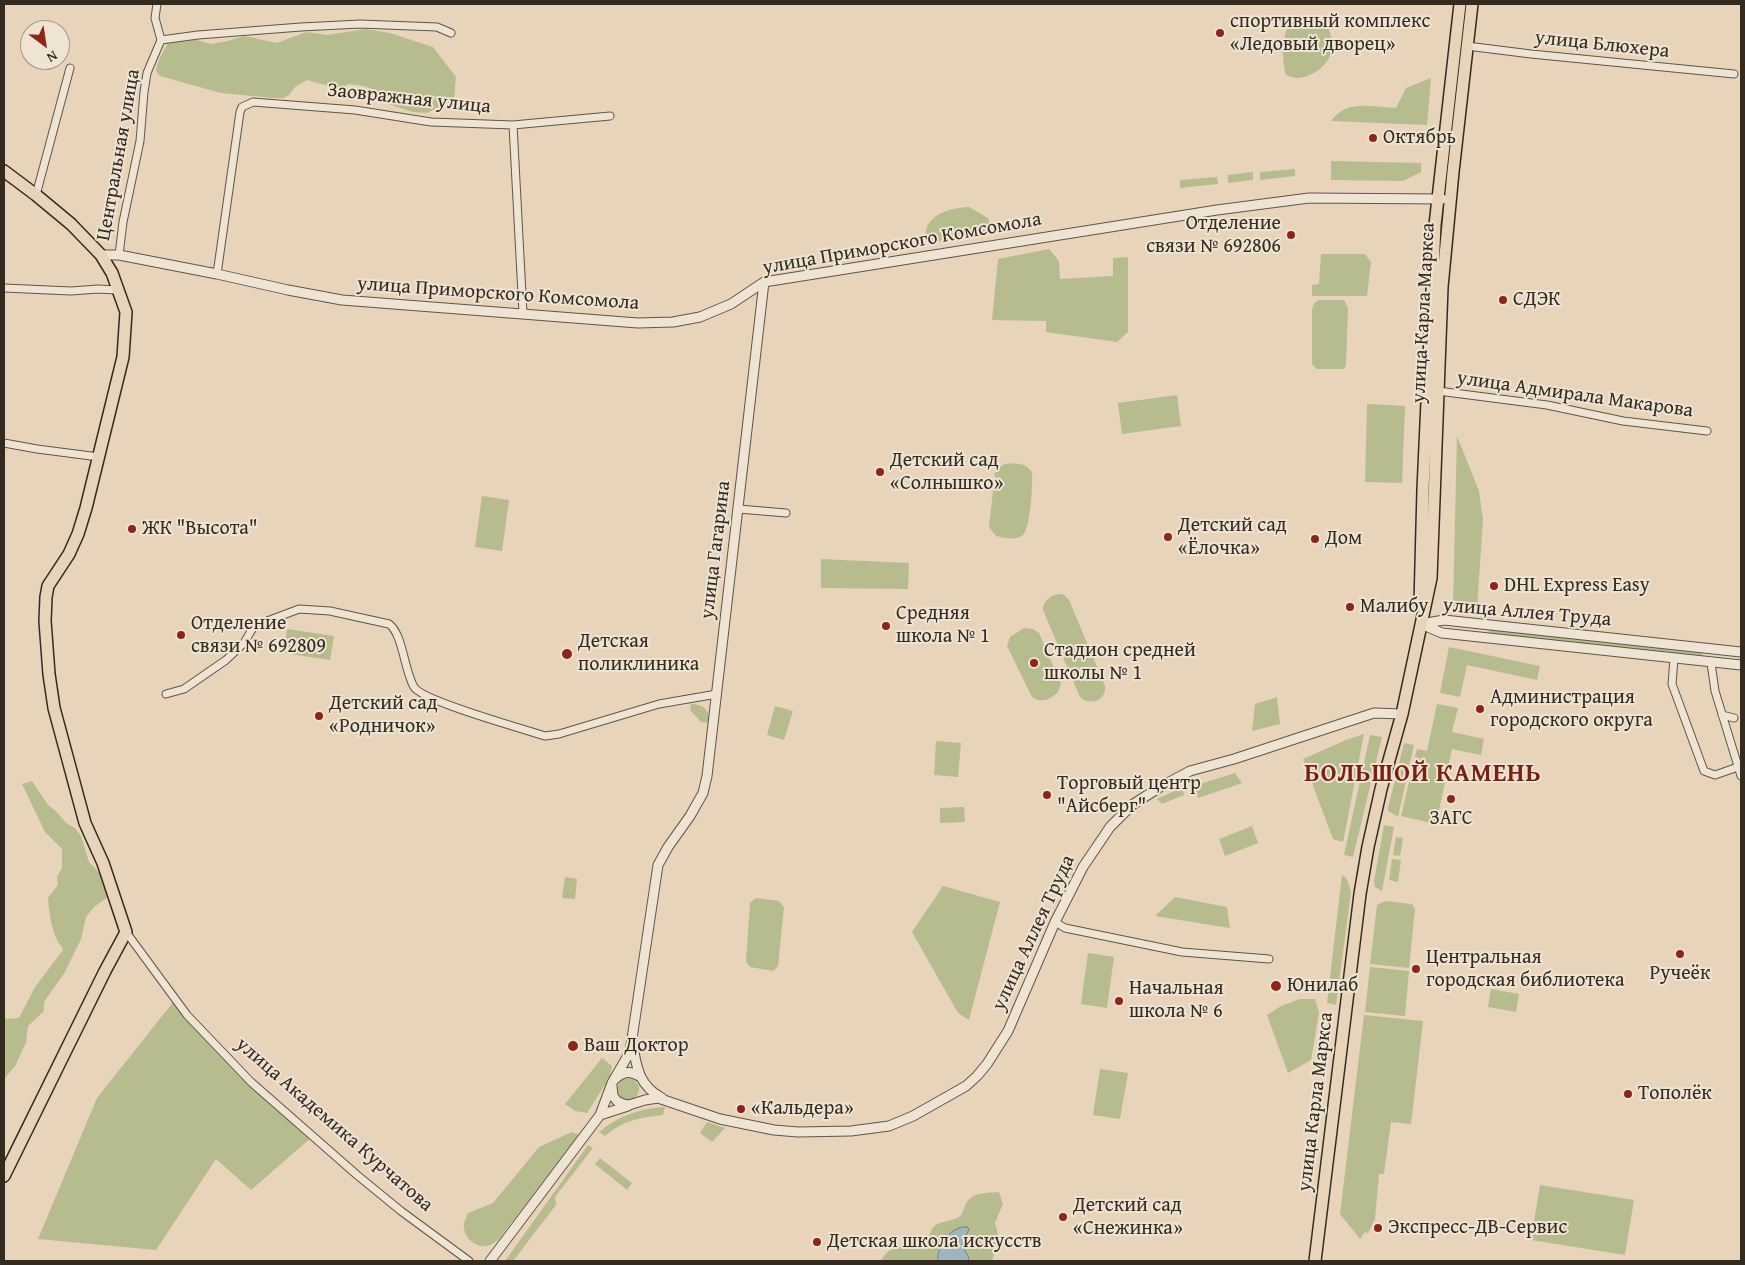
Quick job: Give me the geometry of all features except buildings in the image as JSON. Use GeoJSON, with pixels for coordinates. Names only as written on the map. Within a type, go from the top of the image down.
{"type":"FeatureCollection","features":[{"type":"Feature","properties":{"kind":"main road","name":"улица Карла Маркса"},"geometry":{"type":"LineString","coordinates":[[1421,624],[1423,490],[1434,225],[1460,4]]}},
{"type":"Feature","properties":{"kind":"main road","name":"улица Карла Маркса"},"geometry":{"type":"LineString","coordinates":[[1315,1261],[1360,894],[1368,847],[1402,714],[1431,578],[1442,287],[1472,4]]}},
{"type":"Feature","properties":{"kind":"main road","name":"улица Академика Курчатова"},"geometry":{"type":"LineString","coordinates":[[4,171],[36,194],[71,224],[101,256],[108,267],[126,312],[123,357],[86,508],[78,534],[69,554],[48,586],[45,605],[46,647],[54,708],[85,823],[103,863],[126,932]]}},
{"type":"Feature","properties":{"kind":"main road"},"geometry":{"type":"LineString","coordinates":[[4,1176],[105,970],[126,932]]}},
{"type":"Feature","properties":{"kind":"street"},"geometry":{"type":"LineString","coordinates":[[157,4],[156,18],[161,40],[198,35],[360,24],[437,27],[451,33]]}},
{"type":"Feature","properties":{"kind":"street","name":"Центральная улица"},"geometry":{"type":"LineString","coordinates":[[119,255],[123,222],[140,141],[145,83],[161,40]]}},
{"type":"Feature","properties":{"kind":"street","name":"улица Блюхера"},"geometry":{"type":"LineString","coordinates":[[1467,46],[1734,74]]}},
{"type":"Feature","properties":{"kind":"street"},"geometry":{"type":"LineString","coordinates":[[36,194],[69,70]]}},
{"type":"Feature","properties":{"kind":"street","name":"Заовражная улица"},"geometry":{"type":"LineString","coordinates":[[217,274],[240,112],[242,107],[253,102],[355,110],[432,122],[513,125],[610,116]]}},
{"type":"Feature","properties":{"kind":"street"},"geometry":{"type":"LineString","coordinates":[[513,125],[523,313]]}},
{"type":"Feature","properties":{"kind":"street","name":"улица Приморского Комсомола"},"geometry":{"type":"LineString","coordinates":[[101,256],[119,255],[342,300],[638,323],[673,322],[700,317],[731,304],[764,282],[1259,204],[1316,198],[1450,200]]}},
{"type":"Feature","properties":{"kind":"street","name":"улица Гагарина"},"geometry":{"type":"LineString","coordinates":[[632,1047],[658,865],[703,793],[708,776],[764,282]]}},
{"type":"Feature","properties":{"kind":"street"},"geometry":{"type":"LineString","coordinates":[[4,288],[71,291],[117,290]]}},
{"type":"Feature","properties":{"kind":"street","name":"улица Адмирала Макарова"},"geometry":{"type":"LineString","coordinates":[[1438,391],[1547,405],[1623,421],[1708,431]]}},
{"type":"Feature","properties":{"kind":"street"},"geometry":{"type":"LineString","coordinates":[[4,443],[99,457]]}},
{"type":"Feature","properties":{"kind":"street"},"geometry":{"type":"LineString","coordinates":[[739,509],[786,513]]}},
{"type":"Feature","properties":{"kind":"street"},"geometry":{"type":"LineString","coordinates":[[166,694],[184,689],[226,660],[244,643],[254,626],[299,609],[330,611],[389,624],[395,630],[407,671],[415,689],[424,695],[456,707],[545,736],[659,704],[717,694]]}},
{"type":"Feature","properties":{"kind":"street","name":"улица Аллея Труда"},"geometry":{"type":"LineString","coordinates":[[1421,624],[1444,620],[1741,652]]}},
{"type":"Feature","properties":{"kind":"street","name":"улица Аллея Труда"},"geometry":{"type":"LineString","coordinates":[[1421,624],[1442,633],[1741,665]]}},
{"type":"Feature","properties":{"kind":"street"},"geometry":{"type":"LineString","coordinates":[[1674,659],[1672,684],[1704,770],[1715,775],[1738,767]]}},
{"type":"Feature","properties":{"kind":"street"},"geometry":{"type":"LineString","coordinates":[[1711,663],[1722,715],[1741,776]]}},
{"type":"Feature","properties":{"kind":"street","name":"улица Аллея Труда"},"geometry":{"type":"LineString","coordinates":[[667,1100],[720,1119],[774,1130],[798,1132],[851,1131],[892,1125],[958,1090],[977,1076],[987,1064],[1008,1031],[1055,922],[1083,867],[1110,826],[1132,806],[1160,787],[1190,771],[1241,757],[1374,714],[1402,714]]}},
{"type":"Feature","properties":{"kind":"street"},"geometry":{"type":"LineString","coordinates":[[1722,715],[1734,718]]}},
{"type":"Feature","properties":{"kind":"street"},"geometry":{"type":"LineString","coordinates":[[1055,922],[1065,928],[1182,952],[1269,959]]}},
{"type":"Feature","properties":{"kind":"street","name":"улица Академика Курчатова"},"geometry":{"type":"LineString","coordinates":[[126,932],[187,1015],[251,1082],[372,1187],[469,1261]]}},
{"type":"Feature","properties":{"kind":"street"},"geometry":{"type":"LineString","coordinates":[[632,1047],[641,1079],[644,1094],[641,1099],[632,1104],[623,1104],[617,1101],[612,1090],[614,1081],[621,1074],[627,1072],[634,1073],[641,1079],[651,1092],[667,1100]]}},
{"type":"Feature","properties":{"kind":"street"},"geometry":{"type":"LineString","coordinates":[[490,1261],[600,1115],[614,1081],[632,1047]]}},
{"type":"Feature","properties":{"kind":"street"},"geometry":{"type":"LineString","coordinates":[[600,1115],[651,1099],[667,1100]]}},
{"type":"Feature","properties":{"kind":"green space"},"geometry":{"type":"Polygon","coordinates":[[[1291,22],[1318,22],[1328,27],[1332,41],[1331,52],[1329,58],[1316,72],[1294,78],[1286,75],[1283,55],[1285,34],[1291,22]]]}},
{"type":"Feature","properties":{"kind":"green space"},"geometry":{"type":"Polygon","coordinates":[[[366,29],[390,33],[433,47],[456,77],[454,99],[427,113],[413,112],[388,104],[378,92],[364,86],[349,84],[339,89],[307,80],[295,87],[289,95],[283,98],[274,98],[221,93],[160,76],[156,71],[159,59],[169,40],[180,38],[211,44],[244,36],[277,43],[306,32],[327,35],[366,29]]]}},
{"type":"Feature","properties":{"kind":"green space"},"geometry":{"type":"Polygon","coordinates":[[[1431,78],[1427,125],[1331,121],[1337,114],[1352,107],[1396,108],[1406,88],[1431,78]]]}},
{"type":"Feature","properties":{"kind":"green space"},"geometry":{"type":"Polygon","coordinates":[[[1331,161],[1421,163],[1421,172],[1403,181],[1331,180],[1331,161]]]}},
{"type":"Feature","properties":{"kind":"green space"},"geometry":{"type":"Polygon","coordinates":[[[1295,169],[1295,176],[1260,180],[1260,172],[1295,169]]]}},
{"type":"Feature","properties":{"kind":"green space"},"geometry":{"type":"Polygon","coordinates":[[[1253,172],[1253,180],[1228,183],[1228,175],[1253,172]]]}},
{"type":"Feature","properties":{"kind":"green space"},"geometry":{"type":"Polygon","coordinates":[[[1217,177],[1218,184],[1180,188],[1180,180],[1217,177]]]}},
{"type":"Feature","properties":{"kind":"green space"},"geometry":{"type":"Polygon","coordinates":[[[969,207],[988,218],[990,226],[986,234],[928,243],[926,231],[928,224],[933,219],[946,211],[969,207]]]}},
{"type":"Feature","properties":{"kind":"green space"},"geometry":{"type":"Polygon","coordinates":[[[1049,249],[1059,261],[1060,279],[1113,276],[1113,258],[1128,257],[1128,332],[1117,342],[1046,332],[1046,321],[992,320],[998,259],[1049,249]]]}},
{"type":"Feature","properties":{"kind":"green space"},"geometry":{"type":"Polygon","coordinates":[[[1321,254],[1365,254],[1371,262],[1367,296],[1312,296],[1312,285],[1319,284],[1321,254]]]}},
{"type":"Feature","properties":{"kind":"green space"},"geometry":{"type":"Polygon","coordinates":[[[1319,300],[1344,300],[1348,308],[1346,365],[1344,369],[1317,369],[1312,364],[1312,310],[1314,303],[1319,300]]]}},
{"type":"Feature","properties":{"kind":"green space"},"geometry":{"type":"Polygon","coordinates":[[[1177,395],[1181,426],[1122,434],[1118,403],[1177,395]]]}},
{"type":"Feature","properties":{"kind":"green space"},"geometry":{"type":"Polygon","coordinates":[[[1367,404],[1405,406],[1402,483],[1365,482],[1367,404]]]}},
{"type":"Feature","properties":{"kind":"green space"},"geometry":{"type":"Polygon","coordinates":[[[1457,436],[1479,491],[1483,520],[1477,608],[1453,606],[1457,436]]]}},
{"type":"Feature","properties":{"kind":"green space"},"geometry":{"type":"Polygon","coordinates":[[[1005,464],[1024,465],[1032,473],[1028,524],[1023,535],[1020,537],[1006,538],[996,536],[989,527],[995,473],[1005,464]]]}},
{"type":"Feature","properties":{"kind":"green space"},"geometry":{"type":"Polygon","coordinates":[[[482,496],[509,500],[502,551],[475,547],[482,496]]]}},
{"type":"Feature","properties":{"kind":"green space"},"geometry":{"type":"Polygon","coordinates":[[[821,559],[909,563],[908,589],[821,588],[821,559]]]}},
{"type":"Feature","properties":{"kind":"green space"},"geometry":{"type":"Polygon","coordinates":[[[1060,594],[1069,600],[1105,686],[1103,695],[1097,700],[1088,701],[1080,697],[1043,610],[1044,603],[1048,599],[1060,594]]]}},
{"type":"Feature","properties":{"kind":"green space","name":"Стадион средней школы № 1"},"geometry":{"type":"Polygon","coordinates":[[[1024,628],[1033,629],[1039,633],[1061,684],[1058,692],[1046,700],[1032,697],[1007,646],[1010,637],[1024,628]]]}},
{"type":"Feature","properties":{"kind":"green space"},"geometry":{"type":"Polygon","coordinates":[[[287,629],[334,636],[330,660],[284,653],[287,629]]]}},
{"type":"Feature","properties":{"kind":"green space"},"geometry":{"type":"Polygon","coordinates":[[[1489,630],[1703,653],[1702,656],[1489,633],[1489,630]]]}},
{"type":"Feature","properties":{"kind":"green space"},"geometry":{"type":"Polygon","coordinates":[[[1449,647],[1540,666],[1537,680],[1467,665],[1460,697],[1440,693],[1449,647]]]}},
{"type":"Feature","properties":{"kind":"green space"},"geometry":{"type":"Polygon","coordinates":[[[1277,697],[1280,724],[1252,731],[1255,704],[1277,697]]]}},
{"type":"Feature","properties":{"kind":"green space"},"geometry":{"type":"Polygon","coordinates":[[[691,704],[699,705],[707,711],[709,723],[701,722],[690,710],[691,704]]]}},
{"type":"Feature","properties":{"kind":"green space"},"geometry":{"type":"Polygon","coordinates":[[[1437,704],[1458,708],[1452,732],[1484,739],[1481,755],[1452,749],[1436,824],[1401,816],[1417,749],[1427,751],[1437,704]]]}},
{"type":"Feature","properties":{"kind":"green space"},"geometry":{"type":"Polygon","coordinates":[[[775,706],[793,711],[784,740],[767,735],[775,706]]]}},
{"type":"Feature","properties":{"kind":"green space"},"geometry":{"type":"Polygon","coordinates":[[[1364,734],[1343,842],[1333,839],[1303,759],[1364,734]]]}},
{"type":"Feature","properties":{"kind":"green space"},"geometry":{"type":"Polygon","coordinates":[[[1370,735],[1382,737],[1353,857],[1344,855],[1370,735]]]}},
{"type":"Feature","properties":{"kind":"green space"},"geometry":{"type":"Polygon","coordinates":[[[936,741],[961,743],[958,777],[934,775],[936,741]]]}},
{"type":"Feature","properties":{"kind":"green space"},"geometry":{"type":"Polygon","coordinates":[[[1404,743],[1414,745],[1398,817],[1388,811],[1388,808],[1404,743]]]}},
{"type":"Feature","properties":{"kind":"green space"},"geometry":{"type":"Polygon","coordinates":[[[1235,773],[1242,783],[1198,798],[1194,786],[1235,773]]]}},
{"type":"Feature","properties":{"kind":"green space"},"geometry":{"type":"Polygon","coordinates":[[[32,781],[48,805],[66,823],[75,828],[81,836],[89,862],[104,878],[109,887],[108,897],[94,907],[86,917],[81,939],[65,972],[44,1002],[44,1011],[28,1026],[26,1043],[15,1066],[4,1079],[4,1019],[19,1018],[35,987],[63,950],[53,930],[48,898],[58,885],[57,877],[62,868],[62,849],[45,832],[22,784],[32,781]]]}},
{"type":"Feature","properties":{"kind":"green space"},"geometry":{"type":"Polygon","coordinates":[[[1183,787],[1184,795],[1162,804],[1157,799],[1183,787]]]}},
{"type":"Feature","properties":{"kind":"green space"},"geometry":{"type":"Polygon","coordinates":[[[964,807],[965,822],[940,823],[940,808],[964,807]]]}},
{"type":"Feature","properties":{"kind":"green space"},"geometry":{"type":"Polygon","coordinates":[[[1384,825],[1394,827],[1382,891],[1375,887],[1374,881],[1384,825]]]}},
{"type":"Feature","properties":{"kind":"green space"},"geometry":{"type":"Polygon","coordinates":[[[1252,826],[1258,843],[1225,856],[1219,839],[1252,826]]]}},
{"type":"Feature","properties":{"kind":"green space"},"geometry":{"type":"Polygon","coordinates":[[[1396,837],[1403,838],[1400,856],[1393,855],[1396,837]]]}},
{"type":"Feature","properties":{"kind":"green space"},"geometry":{"type":"Polygon","coordinates":[[[1392,859],[1401,860],[1398,882],[1389,880],[1392,859]]]}},
{"type":"Feature","properties":{"kind":"green space"},"geometry":{"type":"Polygon","coordinates":[[[1342,875],[1347,880],[1351,892],[1336,1005],[1327,1003],[1342,875]]]}},
{"type":"Feature","properties":{"kind":"green space"},"geometry":{"type":"Polygon","coordinates":[[[565,877],[577,879],[575,899],[562,898],[565,877]]]}},
{"type":"Feature","properties":{"kind":"green space"},"geometry":{"type":"Polygon","coordinates":[[[943,886],[1000,902],[969,1020],[958,1013],[912,932],[943,886]]]}},
{"type":"Feature","properties":{"kind":"green space"},"geometry":{"type":"Polygon","coordinates":[[[1175,897],[1227,907],[1230,928],[1155,916],[1175,897]]]}},
{"type":"Feature","properties":{"kind":"green space"},"geometry":{"type":"Polygon","coordinates":[[[756,898],[779,901],[784,907],[778,966],[773,971],[750,967],[746,962],[750,903],[756,898]]]}},
{"type":"Feature","properties":{"kind":"green space"},"geometry":{"type":"Polygon","coordinates":[[[1385,901],[1412,904],[1415,909],[1409,968],[1370,964],[1377,905],[1385,901]]]}},
{"type":"Feature","properties":{"kind":"green space"},"geometry":{"type":"Polygon","coordinates":[[[1088,953],[1114,957],[1107,1008],[1081,1004],[1088,953]]]}},
{"type":"Feature","properties":{"kind":"green space"},"geometry":{"type":"Polygon","coordinates":[[[1370,967],[1409,971],[1405,1016],[1365,1012],[1370,967]]]}},
{"type":"Feature","properties":{"kind":"green space"},"geometry":{"type":"Polygon","coordinates":[[[1491,989],[1519,994],[1516,1012],[1488,1007],[1491,989]]]}},
{"type":"Feature","properties":{"kind":"green space"},"geometry":{"type":"Polygon","coordinates":[[[1300,999],[1315,999],[1319,1013],[1311,1060],[1288,1073],[1267,1015],[1281,1006],[1300,999]]]}},
{"type":"Feature","properties":{"kind":"green space"},"geometry":{"type":"Polygon","coordinates":[[[174,1001],[199,1032],[313,1136],[251,1190],[216,1159],[156,1250],[38,1239],[97,1098],[174,1001]]]}},
{"type":"Feature","properties":{"kind":"green space"},"geometry":{"type":"Polygon","coordinates":[[[1364,1015],[1423,1021],[1411,1124],[1391,1122],[1384,1174],[1379,1174],[1375,1219],[1368,1233],[1365,1232],[1360,1239],[1340,1214],[1364,1015]]]}},
{"type":"Feature","properties":{"kind":"green space"},"geometry":{"type":"Polygon","coordinates":[[[602,1058],[612,1066],[610,1077],[587,1113],[575,1111],[565,1104],[602,1058]]]}},
{"type":"Feature","properties":{"kind":"green space"},"geometry":{"type":"Polygon","coordinates":[[[1100,1069],[1128,1073],[1120,1119],[1093,1115],[1100,1069]]]}},
{"type":"Feature","properties":{"kind":"green space"},"geometry":{"type":"Polygon","coordinates":[[[628,1078],[636,1081],[639,1089],[636,1097],[628,1100],[620,1097],[617,1089],[620,1081],[628,1078]]]}},
{"type":"Feature","properties":{"kind":"green space"},"geometry":{"type":"Polygon","coordinates":[[[665,1107],[663,1115],[646,1117],[625,1123],[605,1136],[599,1132],[622,1117],[647,1109],[665,1107]]]}},
{"type":"Feature","properties":{"kind":"green space"},"geometry":{"type":"Polygon","coordinates":[[[707,1122],[725,1128],[712,1142],[700,1133],[707,1122]]]}},
{"type":"Feature","properties":{"kind":"green space"},"geometry":{"type":"Polygon","coordinates":[[[572,1132],[579,1135],[498,1240],[487,1246],[479,1246],[472,1242],[466,1236],[464,1228],[464,1222],[468,1213],[493,1203],[539,1147],[572,1132]]]}},
{"type":"Feature","properties":{"kind":"green space"},"geometry":{"type":"Polygon","coordinates":[[[588,1145],[593,1148],[555,1197],[556,1205],[513,1261],[505,1261],[588,1145]]]}},
{"type":"Feature","properties":{"kind":"green space"},"geometry":{"type":"Polygon","coordinates":[[[600,1158],[632,1183],[627,1190],[595,1164],[600,1158]]]}},
{"type":"Feature","properties":{"kind":"green space"},"geometry":{"type":"Polygon","coordinates":[[[1540,1185],[1634,1200],[1625,1255],[1531,1240],[1540,1185]]]}},
{"type":"Feature","properties":{"kind":"green space"},"geometry":{"type":"Polygon","coordinates":[[[999,1192],[1003,1204],[995,1223],[998,1234],[992,1261],[968,1261],[969,1258],[962,1245],[969,1230],[967,1227],[955,1230],[945,1238],[939,1248],[938,1261],[881,1261],[890,1250],[895,1248],[929,1244],[931,1230],[937,1224],[959,1217],[973,1196],[999,1192]]]}},
{"type":"Feature","properties":{"kind":"water"},"geometry":{"type":"Polygon","coordinates":[[[967,1227],[969,1229],[962,1245],[969,1258],[968,1261],[938,1261],[943,1241],[955,1230],[967,1227]]]}},
{"type":"Feature","properties":{"kind":"place","name":"спортивный комплекс «Ледовый дворец»"},"geometry":{"type":"Point","coordinates":[1220,33]}},
{"type":"Feature","properties":{"kind":"place","name":"Октябрь"},"geometry":{"type":"Point","coordinates":[1373,138]}},
{"type":"Feature","properties":{"kind":"place","name":"Отделение связи № 692806"},"geometry":{"type":"Point","coordinates":[1291,235]}},
{"type":"Feature","properties":{"kind":"place","name":"СДЭК"},"geometry":{"type":"Point","coordinates":[1503,300]}},
{"type":"Feature","properties":{"kind":"place","name":"Детский сад «Солнышко»"},"geometry":{"type":"Point","coordinates":[880,472]}},
{"type":"Feature","properties":{"kind":"place","name":"ЖК \"Высота\""},"geometry":{"type":"Point","coordinates":[132,529]}},
{"type":"Feature","properties":{"kind":"place","name":"Детский сад «Ёлочка»"},"geometry":{"type":"Point","coordinates":[1168,537]}},
{"type":"Feature","properties":{"kind":"place","name":"Дом"},"geometry":{"type":"Point","coordinates":[1315,539]}},
{"type":"Feature","properties":{"kind":"place","name":"DHL Express Easy"},"geometry":{"type":"Point","coordinates":[1494,586]}},
{"type":"Feature","properties":{"kind":"place","name":"Малибу"},"geometry":{"type":"Point","coordinates":[1350,607]}},
{"type":"Feature","properties":{"kind":"place","name":"Средняя школа № 1"},"geometry":{"type":"Point","coordinates":[886,626]}},
{"type":"Feature","properties":{"kind":"place","name":"Отделение связи № 692809"},"geometry":{"type":"Point","coordinates":[181,635]}},
{"type":"Feature","properties":{"kind":"place","name":"Детская поликлиника"},"geometry":{"type":"Point","coordinates":[567,654]}},
{"type":"Feature","properties":{"kind":"place","name":"Стадион средней школы № 1"},"geometry":{"type":"Point","coordinates":[1034,663]}},
{"type":"Feature","properties":{"kind":"place","name":"Администрация городского округа"},"geometry":{"type":"Point","coordinates":[1480,709]}},
{"type":"Feature","properties":{"kind":"place","name":"Детский сад «Родничок»"},"geometry":{"type":"Point","coordinates":[319,716]}},
{"type":"Feature","properties":{"kind":"place","name":"Торговый центр \"Айсберг\""},"geometry":{"type":"Point","coordinates":[1047,795]}},
{"type":"Feature","properties":{"kind":"place","name":"ЗАГС"},"geometry":{"type":"Point","coordinates":[1451,799]}},
{"type":"Feature","properties":{"kind":"place","name":"Ручеёк"},"geometry":{"type":"Point","coordinates":[1680,954]}},
{"type":"Feature","properties":{"kind":"place","name":"Центральная городская библиотека"},"geometry":{"type":"Point","coordinates":[1416,969]}},
{"type":"Feature","properties":{"kind":"place","name":"Юнилаб"},"geometry":{"type":"Point","coordinates":[1276,986]}},
{"type":"Feature","properties":{"kind":"place","name":"Начальная школа № 6"},"geometry":{"type":"Point","coordinates":[1119,1001]}},
{"type":"Feature","properties":{"kind":"place","name":"Ваш Доктор"},"geometry":{"type":"Point","coordinates":[573,1046]}},
{"type":"Feature","properties":{"kind":"place","name":"Тополёк"},"geometry":{"type":"Point","coordinates":[1628,1094]}},
{"type":"Feature","properties":{"kind":"place","name":"«Кальдера»"},"geometry":{"type":"Point","coordinates":[741,1109]}},
{"type":"Feature","properties":{"kind":"place","name":"Детский сад «Снежинка»"},"geometry":{"type":"Point","coordinates":[1063,1217]}},
{"type":"Feature","properties":{"kind":"place","name":"Экспресс-ДВ-Сервис"},"geometry":{"type":"Point","coordinates":[1378,1228]}},
{"type":"Feature","properties":{"kind":"place","name":"Детская школа искусств"},"geometry":{"type":"Point","coordinates":[817,1242]}},
{"type":"Feature","properties":{"kind":"district","name":"БОЛЬШОЙ КАМЕНЬ"},"geometry":{"type":"Point","coordinates":[1423,775]}}]}
